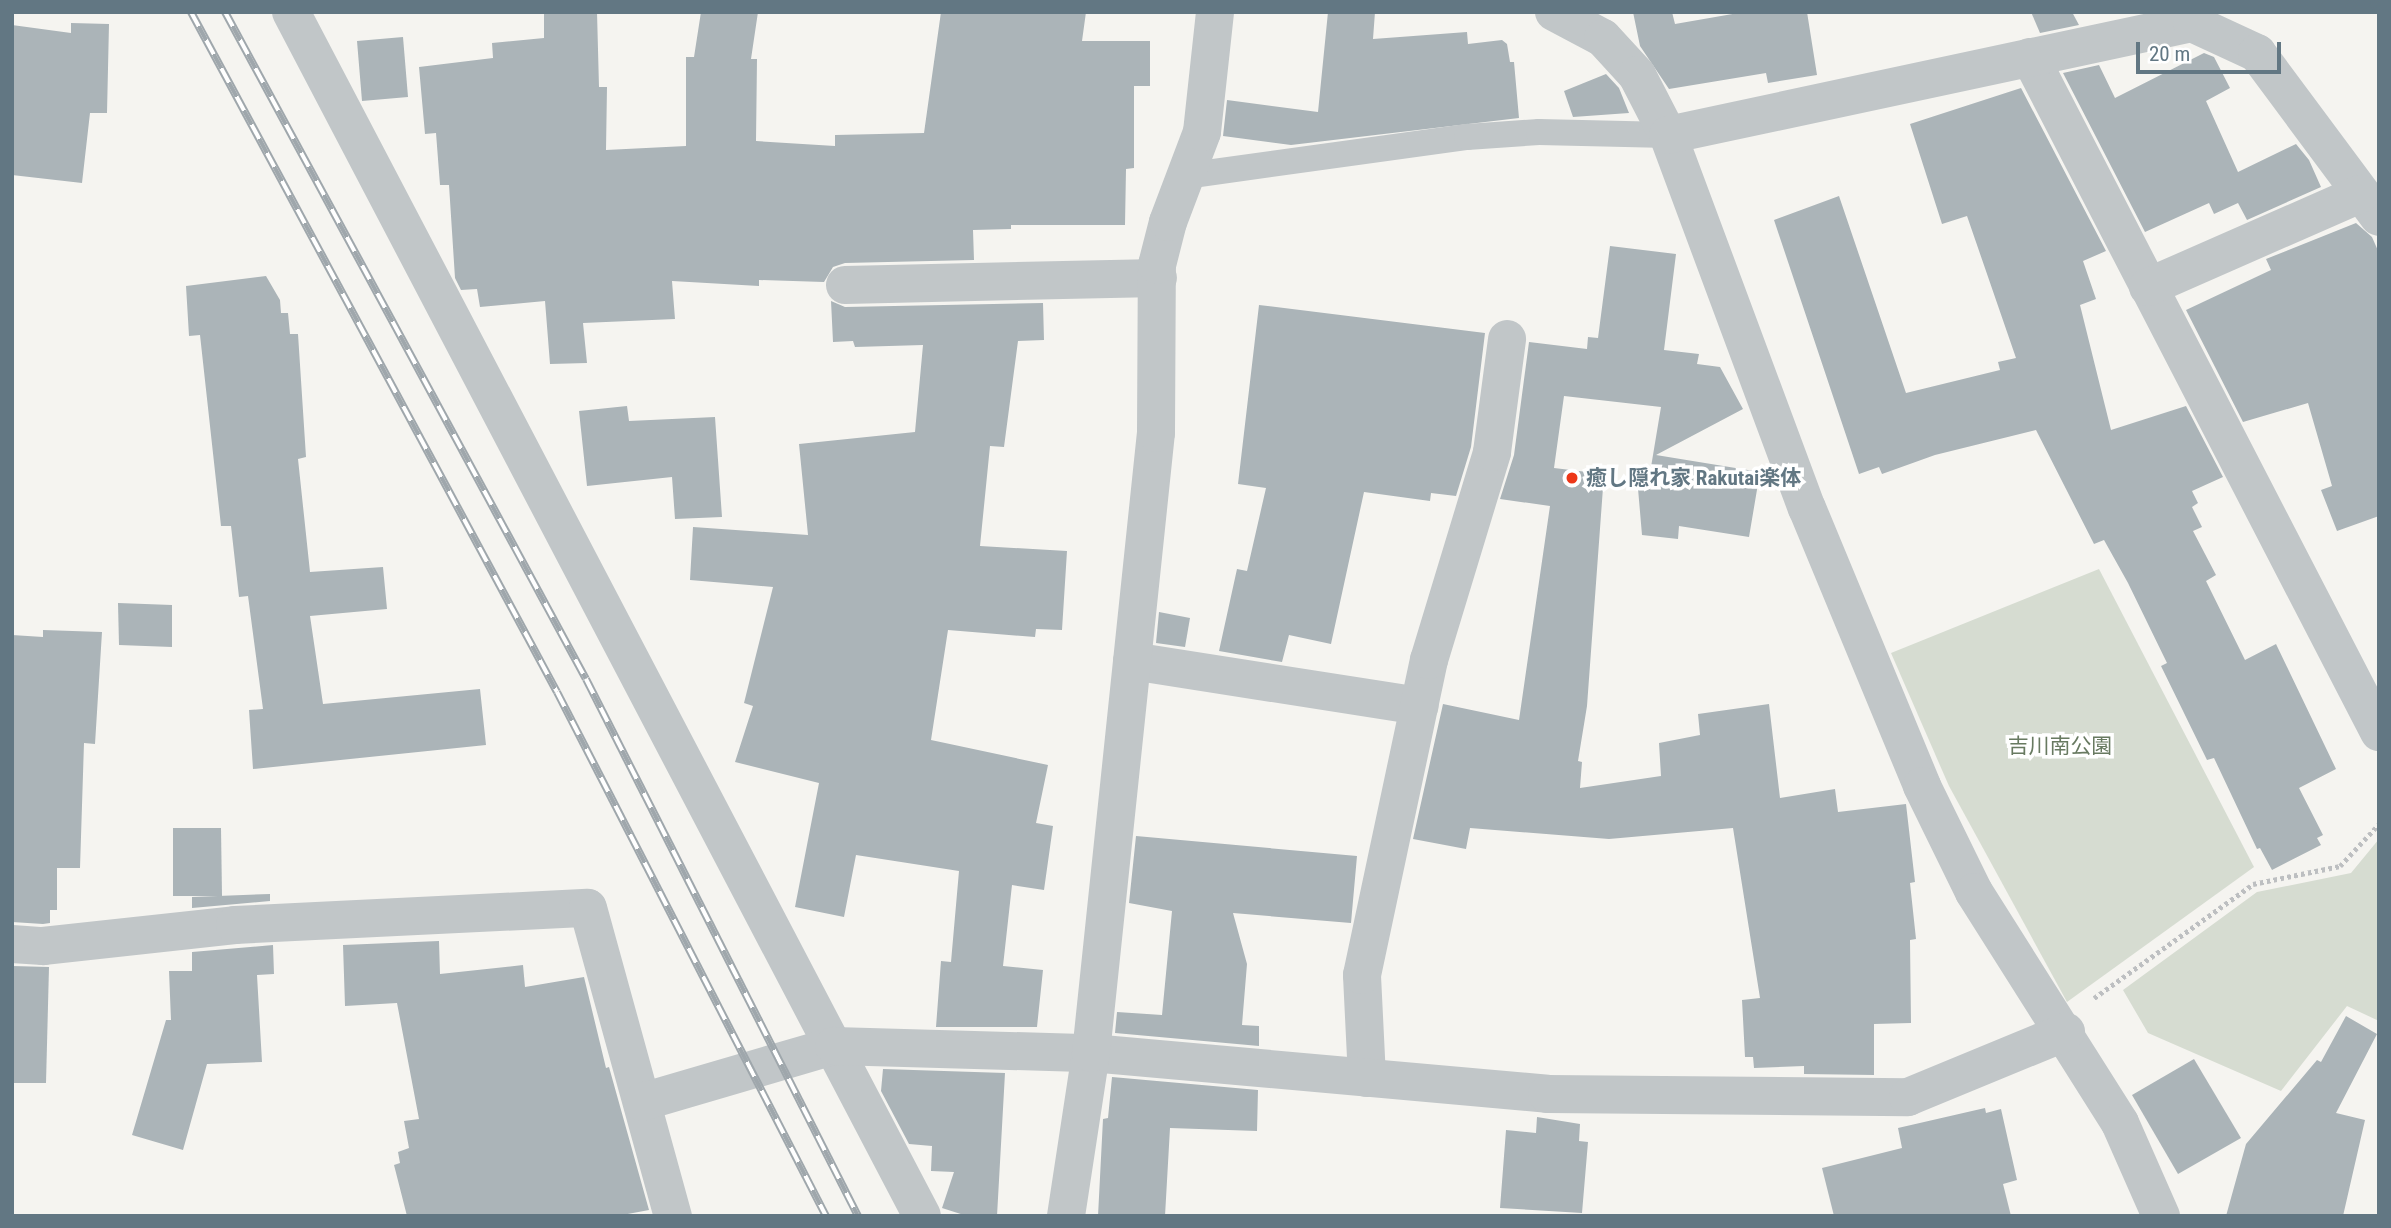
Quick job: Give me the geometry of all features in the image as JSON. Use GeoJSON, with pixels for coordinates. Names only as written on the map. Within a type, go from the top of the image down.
{"type":"FeatureCollection","features":[{"type":"Feature","properties":{"kind":"street"},"geometry":{"type":"LineString","coordinates":[[290,12],[922,1216]]}},
{"type":"Feature","properties":{"kind":"street"},"geometry":{"type":"LineString","coordinates":[[1066,1216],[1091,1053],[1156,433],[1158,278],[1168,222],[1202,132],[1214,12]]}},
{"type":"Feature","properties":{"kind":"street"},"geometry":{"type":"LineString","coordinates":[[1554,12],[1603,38],[1637,75],[1668,135],[1812,521],[1917,774],[1974,892],[2120,1123],[2161,1216]]}},
{"type":"Feature","properties":{"kind":"street"},"geometry":{"type":"LineString","coordinates":[[1668,135],[2030,57],[2190,17],[2257,53],[2369,206],[2148,287]]}},
{"type":"Feature","properties":{"kind":"street"},"geometry":{"type":"LineString","coordinates":[[2030,57],[2379,732]]}},
{"type":"Feature","properties":{"kind":"street"},"geometry":{"type":"LineString","coordinates":[[845,285],[1158,278]]}},
{"type":"Feature","properties":{"kind":"street"},"geometry":{"type":"LineString","coordinates":[[1367,1078],[1362,975],[1419,706],[1492,452],[1507,339]]}},
{"type":"Feature","properties":{"kind":"street"},"geometry":{"type":"LineString","coordinates":[[1132,661],[1419,706]]}},
{"type":"Feature","properties":{"kind":"street"},"geometry":{"type":"LineString","coordinates":[[12,944],[43,946],[234,925],[588,908],[673,1216]]}},
{"type":"Feature","properties":{"kind":"street"},"geometry":{"type":"LineString","coordinates":[[642,1102],[834,1046],[1091,1053],[1547,1094],[1908,1097],[2062,1028]]}},
{"type":"Feature","properties":{"kind":"lane"},"geometry":{"type":"LineString","coordinates":[[1185,176],[1467,137],[1539,132],[1668,135]]}},
{"type":"Feature","properties":{"kind":"path"},"geometry":{"type":"LineString","coordinates":[[2062,1028],[2253,884],[2340,866],[2379,824]]}},
{"type":"Feature","properties":{"kind":"green space","name":"吉川南公園"},"geometry":{"type":"Polygon","coordinates":[[[2099,569],[2254,867],[2067,1002],[1949,786],[1891,653],[2099,569]]]}},
{"type":"Feature","properties":{"kind":"green space"},"geometry":{"type":"Polygon","coordinates":[[[2379,839],[2379,1021],[2347,1006],[2281,1091],[2148,1033],[2123,990],[2257,892],[2351,873],[2379,839]]]}},
{"type":"Feature","properties":{"kind":"building"},"geometry":{"type":"Polygon","coordinates":[[[544,12],[597,12],[599,87],[607,87],[606,150],[686,146],[686,57],[694,57],[701,12],[758,12],[751,59],[757,59],[756,141],[835,146],[835,135],[924,133],[941,12],[1086,12],[1082,41],[1150,41],[1150,86],[1134,86],[1134,168],[1126,169],[1125,225],[1011,225],[1011,229],[973,230],[974,260],[845,263],[833,267],[824,282],[759,280],[759,286],[672,281],[675,319],[583,323],[587,363],[550,364],[545,301],[480,307],[477,289],[461,290],[455,278],[449,185],[440,185],[436,133],[425,134],[419,67],[493,58],[492,43],[544,38],[544,12]]]}},
{"type":"Feature","properties":{"kind":"building"},"geometry":{"type":"Polygon","coordinates":[[[1328,12],[1375,12],[1373,39],[1467,32],[1468,44],[1502,40],[1507,44],[1510,62],[1514,62],[1519,118],[1291,145],[1223,136],[1227,100],[1318,112],[1328,12]]]}},
{"type":"Feature","properties":{"kind":"building"},"geometry":{"type":"Polygon","coordinates":[[[1633,12],[1672,12],[1675,24],[1744,12],[1807,12],[1817,75],[1768,83],[1766,73],[1669,89],[1640,46],[1633,12]]]}},
{"type":"Feature","properties":{"kind":"building"},"geometry":{"type":"Polygon","coordinates":[[[2031,12],[2072,12],[2079,25],[2040,33],[2031,12]]]}},
{"type":"Feature","properties":{"kind":"building"},"geometry":{"type":"Polygon","coordinates":[[[71,23],[109,24],[107,113],[90,113],[82,183],[12,175],[12,25],[71,33],[71,23]]]}},
{"type":"Feature","properties":{"kind":"building"},"geometry":{"type":"Polygon","coordinates":[[[403,37],[408,97],[362,101],[357,41],[403,37]]]}},
{"type":"Feature","properties":{"kind":"building"},"geometry":{"type":"Polygon","coordinates":[[[2204,53],[2214,57],[2230,88],[2206,101],[2238,172],[2296,144],[2309,160],[2321,187],[2247,220],[2238,203],[2214,214],[2209,203],[2145,232],[2063,73],[2099,65],[2115,98],[2204,53]]]}},
{"type":"Feature","properties":{"kind":"building"},"geometry":{"type":"Polygon","coordinates":[[[1606,74],[1619,88],[1629,113],[1573,117],[1564,91],[1606,74]]]}},
{"type":"Feature","properties":{"kind":"building"},"geometry":{"type":"Polygon","coordinates":[[[2021,88],[2106,251],[2083,261],[2096,299],[2080,305],[2111,430],[2186,406],[2223,477],[2192,491],[2198,503],[2192,507],[2202,527],[2193,531],[2216,575],[2206,581],[2245,660],[2276,644],[2336,769],[2299,788],[2323,835],[2317,838],[2321,845],[2272,870],[2260,848],[2257,849],[2214,758],[2207,760],[2161,666],[2167,663],[2128,583],[2104,540],[2094,544],[2036,430],[1935,455],[1882,474],[1879,467],[1859,474],[1774,220],[1839,196],[1906,393],[2000,370],[1998,362],[2016,358],[1967,216],[1942,224],[1910,124],[2021,88]]]}},
{"type":"Feature","properties":{"kind":"building"},"geometry":{"type":"Polygon","coordinates":[[[2356,223],[2372,237],[2379,253],[2379,516],[2337,531],[2321,490],[2332,486],[2308,403],[2243,422],[2186,310],[2271,270],[2266,259],[2356,223]]]}},
{"type":"Feature","properties":{"kind":"building"},"geometry":{"type":"Polygon","coordinates":[[[1610,246],[1676,254],[1664,350],[1699,354],[1697,364],[1720,367],[1743,409],[1656,455],[1760,472],[1749,537],[1679,526],[1678,539],[1642,535],[1637,477],[1649,479],[1661,407],[1564,396],[1554,468],[1604,474],[1587,706],[1578,761],[1582,762],[1580,788],[1661,776],[1659,743],[1700,735],[1698,714],[1769,704],[1780,798],[1835,789],[1838,812],[1906,804],[1915,882],[1910,883],[1916,939],[1910,940],[1911,1023],[1874,1024],[1874,1075],[1804,1074],[1804,1066],[1754,1068],[1753,1057],[1745,1057],[1742,1000],[1760,998],[1733,828],[1609,839],[1470,828],[1466,849],[1413,839],[1443,704],[1519,720],[1550,506],[1500,499],[1514,455],[1529,342],[1587,349],[1588,337],[1598,338],[1610,246]]]}},
{"type":"Feature","properties":{"kind":"building"},"geometry":{"type":"Polygon","coordinates":[[[266,276],[280,300],[281,313],[288,313],[290,334],[298,334],[306,457],[298,459],[310,572],[383,567],[387,609],[310,616],[323,704],[480,689],[486,745],[253,769],[249,710],[263,709],[248,596],[239,597],[231,526],[221,526],[200,335],[189,336],[186,286],[266,276]]]}},
{"type":"Feature","properties":{"kind":"building"},"geometry":{"type":"Polygon","coordinates":[[[831,301],[845,307],[1043,303],[1044,340],[1018,341],[1004,447],[990,446],[980,546],[1067,551],[1062,630],[1036,629],[1035,637],[948,630],[931,740],[1048,765],[1036,823],[1053,826],[1044,890],[1012,885],[1003,966],[1043,970],[1037,1027],[936,1027],[941,961],[951,962],[959,871],[856,855],[844,917],[795,907],[819,783],[735,762],[753,706],[744,703],[773,587],[690,580],[693,527],[808,535],[799,444],[915,432],[923,345],[855,347],[853,341],[833,342],[831,301]]]}},
{"type":"Feature","properties":{"kind":"building"},"geometry":{"type":"Polygon","coordinates":[[[1259,305],[1485,333],[1471,447],[1456,496],[1431,493],[1430,501],[1364,492],[1331,644],[1289,635],[1282,662],[1219,651],[1237,569],[1247,571],[1266,488],[1238,484],[1259,305]]]}},
{"type":"Feature","properties":{"kind":"building"},"geometry":{"type":"Polygon","coordinates":[[[627,406],[629,421],[715,417],[722,517],[675,519],[672,477],[587,486],[579,411],[627,406]]]}},
{"type":"Feature","properties":{"kind":"building"},"geometry":{"type":"Polygon","coordinates":[[[118,603],[172,605],[172,647],[119,645],[118,603]]]}},
{"type":"Feature","properties":{"kind":"building"},"geometry":{"type":"Polygon","coordinates":[[[1159,612],[1190,618],[1185,647],[1156,643],[1159,612]]]}},
{"type":"Feature","properties":{"kind":"building"},"geometry":{"type":"Polygon","coordinates":[[[43,630],[102,632],[95,744],[84,743],[80,868],[57,868],[57,910],[50,910],[50,923],[43,924],[12,922],[12,635],[43,637],[43,630]]]}},
{"type":"Feature","properties":{"kind":"building"},"geometry":{"type":"Polygon","coordinates":[[[173,828],[221,828],[222,896],[173,896],[173,828]]]}},
{"type":"Feature","properties":{"kind":"building"},"geometry":{"type":"Polygon","coordinates":[[[1136,836],[1357,856],[1351,923],[1233,913],[1247,964],[1242,1025],[1259,1026],[1259,1046],[1115,1033],[1117,1012],[1162,1015],[1172,911],[1129,903],[1136,836]]]}},
{"type":"Feature","properties":{"kind":"building"},"geometry":{"type":"Polygon","coordinates":[[[270,894],[270,901],[192,908],[192,897],[270,894]]]}},
{"type":"Feature","properties":{"kind":"building"},"geometry":{"type":"Polygon","coordinates":[[[439,941],[440,974],[523,965],[525,987],[584,977],[606,1068],[609,1067],[649,1210],[617,1216],[407,1216],[394,1165],[400,1163],[398,1152],[409,1148],[404,1121],[419,1119],[397,1003],[345,1006],[343,945],[439,941]]]}},
{"type":"Feature","properties":{"kind":"building"},"geometry":{"type":"Polygon","coordinates":[[[273,945],[274,974],[257,975],[262,1062],[207,1064],[183,1150],[132,1135],[166,1020],[171,1020],[169,971],[192,971],[192,952],[273,945]]]}},
{"type":"Feature","properties":{"kind":"building"},"geometry":{"type":"Polygon","coordinates":[[[12,966],[49,967],[46,1083],[12,1083],[12,966]]]}},
{"type":"Feature","properties":{"kind":"building"},"geometry":{"type":"Polygon","coordinates":[[[2346,1016],[2377,1034],[2336,1113],[2365,1120],[2343,1216],[2226,1216],[2246,1144],[2317,1060],[2321,1062],[2346,1016]]]}},
{"type":"Feature","properties":{"kind":"building"},"geometry":{"type":"Polygon","coordinates":[[[2194,1059],[2241,1138],[2178,1174],[2132,1095],[2194,1059]]]}},
{"type":"Feature","properties":{"kind":"building"},"geometry":{"type":"Polygon","coordinates":[[[883,1069],[1005,1073],[997,1216],[967,1216],[942,1208],[954,1172],[931,1171],[932,1146],[909,1144],[881,1091],[883,1069]]]}},
{"type":"Feature","properties":{"kind":"building"},"geometry":{"type":"Polygon","coordinates":[[[1112,1077],[1258,1090],[1257,1131],[1170,1128],[1165,1216],[1098,1216],[1103,1119],[1108,1118],[1112,1077]]]}},
{"type":"Feature","properties":{"kind":"building"},"geometry":{"type":"Polygon","coordinates":[[[1985,1108],[1986,1113],[2001,1109],[2017,1180],[2003,1184],[2011,1216],[1834,1216],[1822,1168],[1902,1148],[1898,1128],[1985,1108]]]}},
{"type":"Feature","properties":{"kind":"building"},"geometry":{"type":"Polygon","coordinates":[[[1537,1117],[1580,1124],[1579,1141],[1588,1142],[1582,1213],[1500,1208],[1506,1130],[1536,1133],[1537,1117]]]}},
{"type":"Feature","properties":{"kind":"railway"},"geometry":{"type":"LineString","coordinates":[[191,12],[557,692],[826,1216]]}},
{"type":"Feature","properties":{"kind":"railway"},"geometry":{"type":"LineString","coordinates":[[225,12],[586,679],[858,1216]]}},
{"type":"Feature","properties":{"kind":"place","name":"癒し隠れ家 Rakutai楽体"},"geometry":{"type":"Point","coordinates":[1572,478]}}]}
